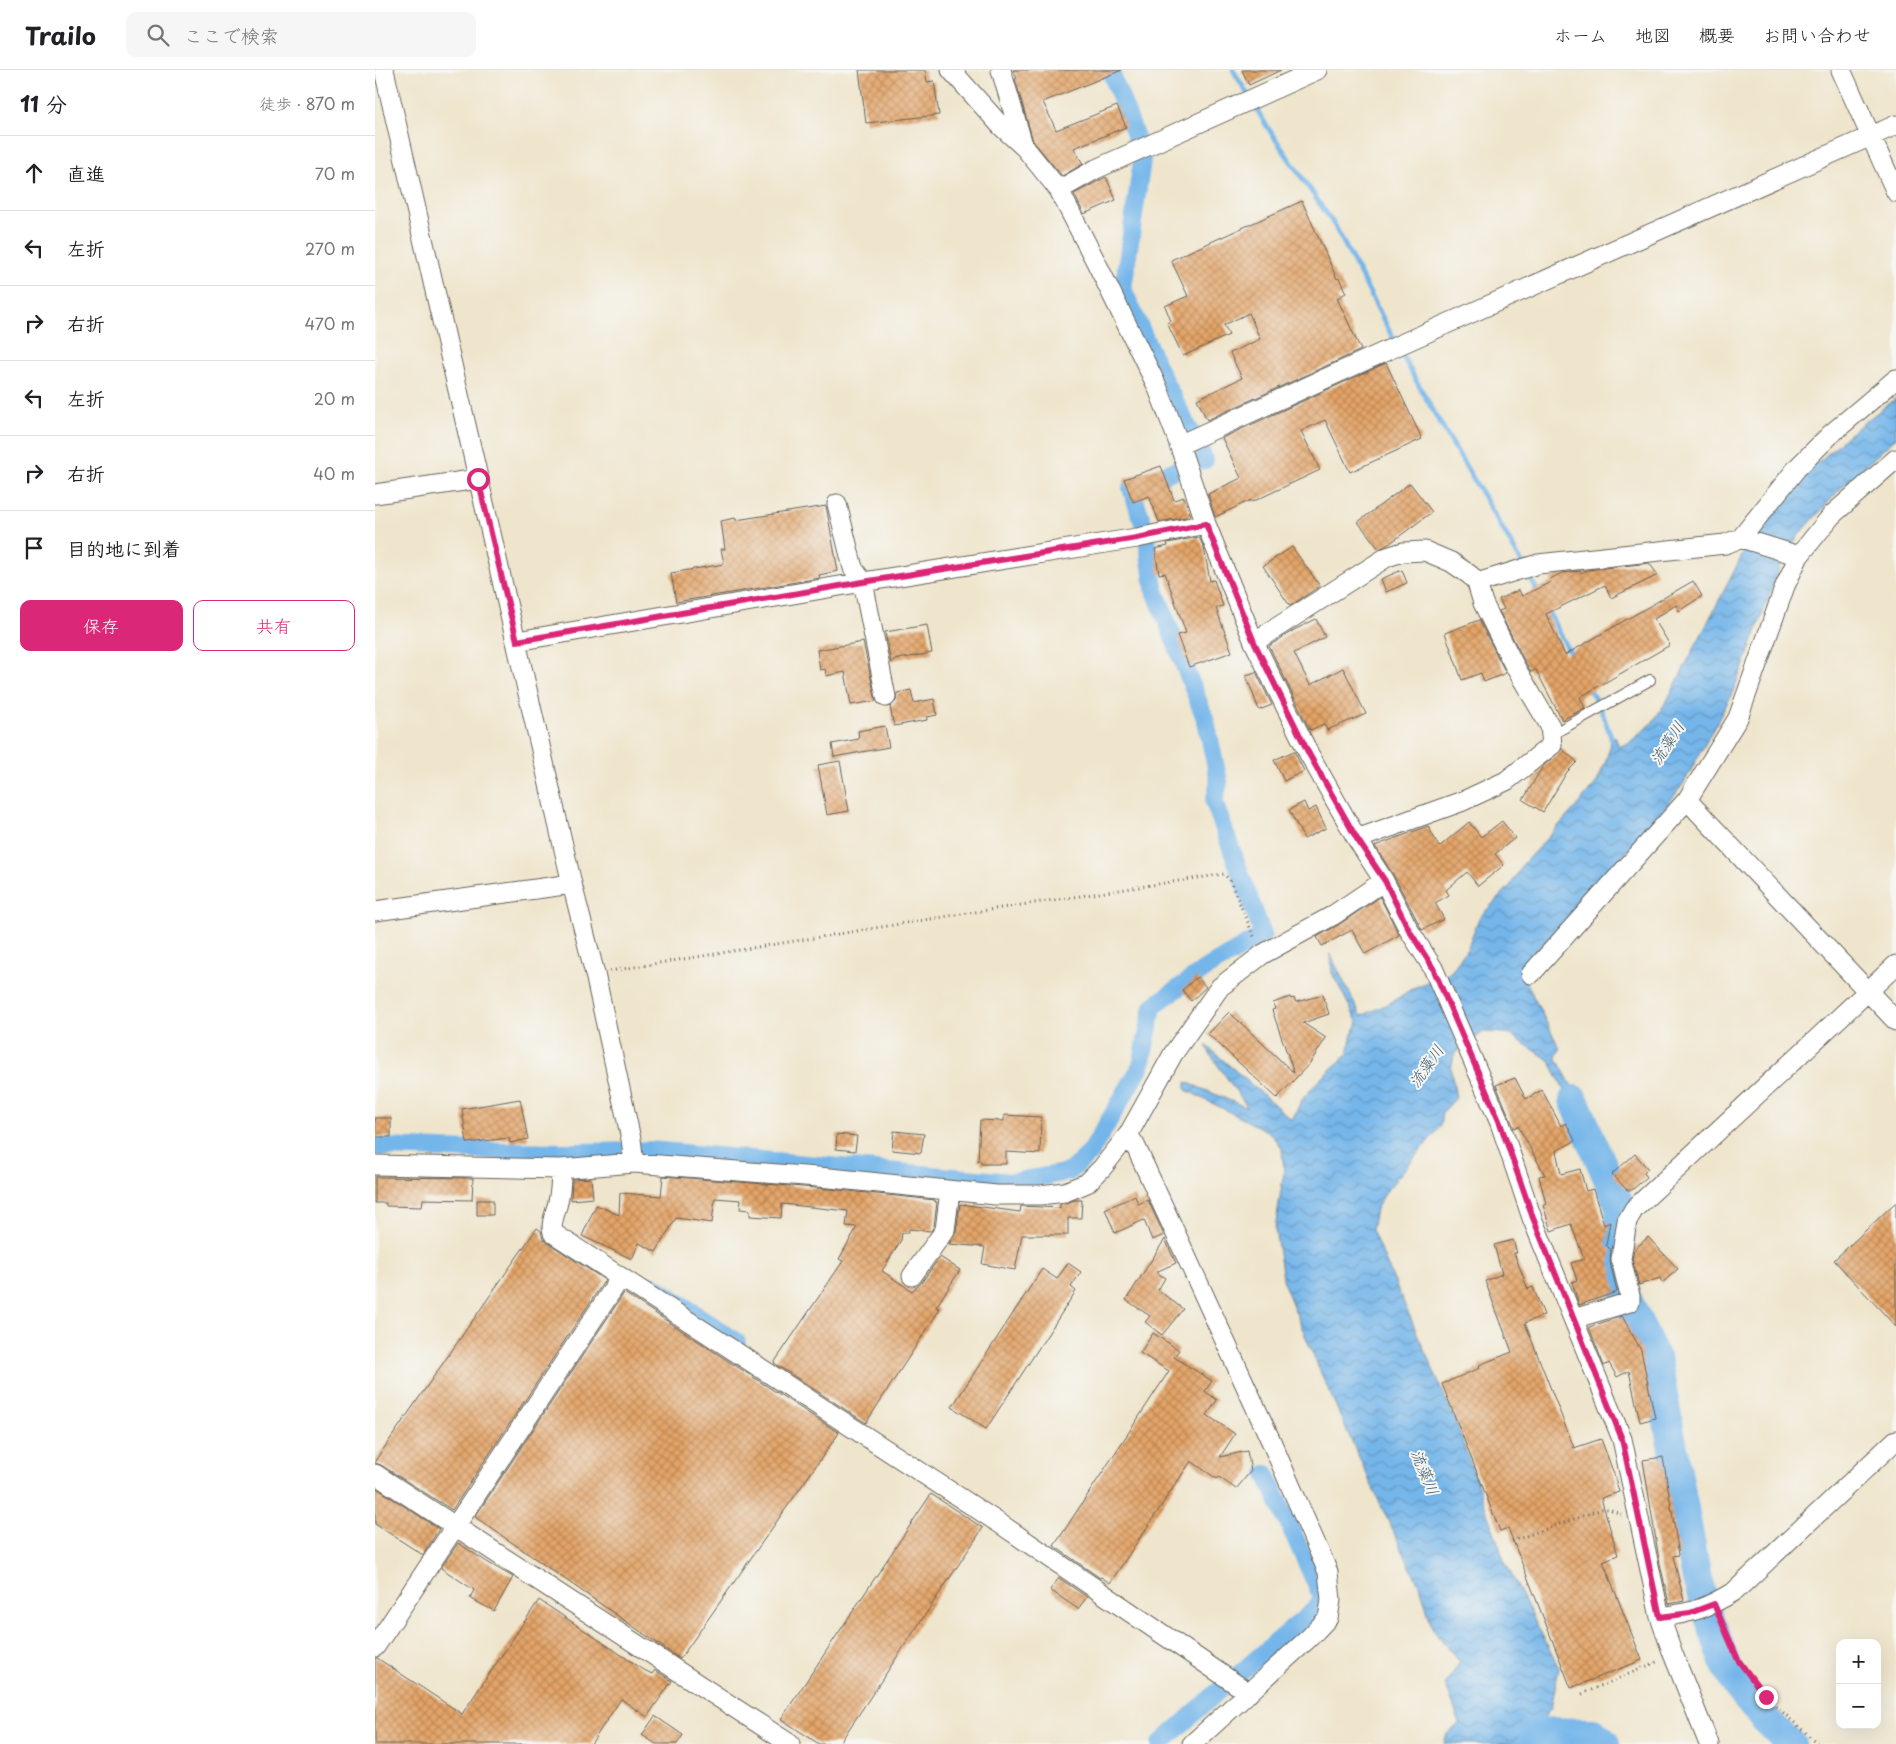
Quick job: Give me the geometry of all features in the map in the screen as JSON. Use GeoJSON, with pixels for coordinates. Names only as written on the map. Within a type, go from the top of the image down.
{"type":"FeatureCollection","features":[{"type":"Feature","properties":{"kind":"street"},"geometry":{"type":"LineString","coordinates":[[384,70],[572,884],[595,974],[631,1139],[634,1161]]}},
{"type":"Feature","properties":{"kind":"street"},"geometry":{"type":"LineString","coordinates":[[951,70],[1001,126],[1023,146],[1059,190],[1157,386],[1206,524],[1254,642],[1309,754],[1357,839],[1385,881],[1409,930],[1433,968],[1500,1123],[1533,1218],[1622,1439],[1660,1617],[1709,1744]]}},
{"type":"Feature","properties":{"kind":"street"},"geometry":{"type":"LineString","coordinates":[[1001,70],[1023,146]]}},
{"type":"Feature","properties":{"kind":"street"},"geometry":{"type":"LineString","coordinates":[[1059,190],[1096,169],[1317,70]]}},
{"type":"Feature","properties":{"kind":"street"},"geometry":{"type":"LineString","coordinates":[[1841,70],[1896,192]]}},
{"type":"Feature","properties":{"kind":"street"},"geometry":{"type":"LineString","coordinates":[[1180,449],[1401,345],[1896,125]]}},
{"type":"Feature","properties":{"kind":"street"},"geometry":{"type":"LineString","coordinates":[[1744,539],[1797,468],[1831,434],[1896,379]]}},
{"type":"Feature","properties":{"kind":"street"},"geometry":{"type":"LineString","coordinates":[[1531,974],[1687,800],[1738,718],[1796,555],[1832,515],[1896,460]]}},
{"type":"Feature","properties":{"kind":"street"},"geometry":{"type":"LineString","coordinates":[[375,494],[478,479]]}},
{"type":"Feature","properties":{"kind":"street"},"geometry":{"type":"LineString","coordinates":[[837,504],[853,568],[863,582],[886,697]]}},
{"type":"Feature","properties":{"kind":"street"},"geometry":{"type":"LineString","coordinates":[[517,641],[863,582],[1146,537],[1206,524]]}},
{"type":"Feature","properties":{"kind":"street"},"geometry":{"type":"LineString","coordinates":[[1477,583],[1538,564],[1725,544],[1744,539],[1796,555]]}},
{"type":"Feature","properties":{"kind":"street"},"geometry":{"type":"LineString","coordinates":[[1254,642],[1387,557],[1403,552],[1425,552],[1451,562],[1471,575],[1477,583],[1483,603],[1514,666],[1550,726],[1552,745],[1506,781],[1463,801],[1357,839]]}},
{"type":"Feature","properties":{"kind":"street"},"geometry":{"type":"LineString","coordinates":[[1687,800],[1896,1021]]}},
{"type":"Feature","properties":{"kind":"street"},"geometry":{"type":"LineString","coordinates":[[375,1166],[560,1169],[634,1161],[996,1195],[1039,1195],[1065,1192],[1087,1183],[1102,1168],[1128,1135],[1173,1054],[1220,987],[1263,954],[1332,916],[1385,881]]}},
{"type":"Feature","properties":{"kind":"street"},"geometry":{"type":"LineString","coordinates":[[375,911],[572,884]]}},
{"type":"Feature","properties":{"kind":"street"},"geometry":{"type":"LineString","coordinates":[[1573,1319],[1624,1303],[1630,1296],[1621,1259],[1627,1221],[1634,1209],[1896,965]]}},
{"type":"Feature","properties":{"kind":"street"},"geometry":{"type":"LineString","coordinates":[[1128,1135],[1135,1145],[1263,1423],[1328,1572],[1331,1600],[1328,1618],[1309,1638],[1192,1744]]}},
{"type":"Feature","properties":{"kind":"street"},"geometry":{"type":"LineString","coordinates":[[560,1169],[561,1179],[558,1202],[551,1227],[553,1233],[1002,1525],[1249,1693]]}},
{"type":"Feature","properties":{"kind":"street"},"geometry":{"type":"LineString","coordinates":[[913,1276],[945,1230],[950,1191]]}},
{"type":"Feature","properties":{"kind":"street"},"geometry":{"type":"LineString","coordinates":[[375,1647],[621,1277]]}},
{"type":"Feature","properties":{"kind":"street"},"geometry":{"type":"LineString","coordinates":[[1660,1617],[1690,1613],[1714,1604],[1735,1591],[1896,1440]]}},
{"type":"Feature","properties":{"kind":"street"},"geometry":{"type":"LineString","coordinates":[[375,1474],[790,1744]]}},
{"type":"Feature","properties":{"kind":"lane"},"geometry":{"type":"LineString","coordinates":[[1551,734],[1650,680]]}},
{"type":"Feature","properties":{"kind":"path"},"geometry":{"type":"LineString","coordinates":[[595,974],[939,917],[1224,874],[1230,880],[1251,930]]}},
{"type":"Feature","properties":{"kind":"path"},"geometry":{"type":"LineString","coordinates":[[1512,1541],[1602,1509],[1609,1509],[1624,1516],[1639,1519]]}},
{"type":"Feature","properties":{"kind":"path"},"geometry":{"type":"LineString","coordinates":[[1714,1604],[1738,1660],[1766,1697],[1817,1744]]}},
{"type":"Feature","properties":{"kind":"path"},"geometry":{"type":"LineString","coordinates":[[1582,1694],[1673,1654]]}},
{"type":"Feature","properties":{"kind":"water","name":"流藻川"},"geometry":{"type":"Polygon","coordinates":[[[1896,398],[1896,438],[1841,488],[1799,535],[1782,560],[1730,698],[1684,783],[1662,812],[1546,941],[1522,974],[1560,1049],[1556,1057],[1577,1096],[1571,1103],[1549,1060],[1508,1033],[1483,1032],[1454,1055],[1451,1069],[1456,1098],[1442,1113],[1440,1127],[1387,1190],[1376,1209],[1372,1230],[1455,1420],[1504,1560],[1559,1668],[1551,1708],[1524,1744],[1444,1744],[1447,1734],[1459,1724],[1445,1685],[1460,1662],[1433,1631],[1421,1589],[1319,1369],[1284,1284],[1275,1229],[1284,1172],[1282,1148],[1269,1132],[1186,1090],[1186,1082],[1248,1108],[1210,1054],[1206,1045],[1292,1120],[1301,1101],[1319,1080],[1348,1054],[1351,1037],[1358,1023],[1332,973],[1330,954],[1361,1016],[1390,1003],[1413,988],[1451,972],[1467,949],[1479,918],[1510,886],[1523,864],[1597,782],[1606,761],[1612,738],[1615,736],[1619,747],[1630,742],[1652,723],[1668,699],[1743,554],[1787,491],[1848,435],[1896,398]]]}},
{"type":"Feature","properties":{"kind":"building"},"geometry":{"type":"Polygon","coordinates":[[[859,70],[925,70],[927,82],[934,81],[939,115],[866,123],[859,70]]]}},
{"type":"Feature","properties":{"kind":"building"},"geometry":{"type":"Polygon","coordinates":[[[1013,70],[1122,70],[1043,102],[1056,130],[1117,106],[1126,127],[1074,148],[1083,164],[1062,176],[1033,141],[1015,79],[1017,78],[1013,70]]]}},
{"type":"Feature","properties":{"kind":"building"},"geometry":{"type":"Polygon","coordinates":[[[1242,70],[1281,70],[1249,85],[1242,70]]]}},
{"type":"Feature","properties":{"kind":"building"},"geometry":{"type":"Polygon","coordinates":[[[1106,177],[1116,200],[1084,214],[1074,194],[1106,177]]]}},
{"type":"Feature","properties":{"kind":"building"},"geometry":{"type":"Polygon","coordinates":[[[1302,201],[1337,279],[1339,278],[1346,293],[1337,298],[1361,350],[1207,420],[1197,399],[1242,378],[1230,353],[1260,339],[1249,313],[1224,325],[1229,335],[1183,356],[1167,323],[1171,321],[1165,306],[1188,296],[1171,260],[1302,201]]]}},
{"type":"Feature","properties":{"kind":"building"},"geometry":{"type":"Polygon","coordinates":[[[1386,363],[1422,439],[1350,472],[1325,420],[1301,431],[1320,470],[1215,517],[1208,494],[1241,478],[1222,438],[1386,363]]]}},
{"type":"Feature","properties":{"kind":"building"},"geometry":{"type":"Polygon","coordinates":[[[1161,466],[1174,500],[1184,497],[1191,516],[1159,522],[1149,496],[1133,502],[1124,479],[1161,466]]]}},
{"type":"Feature","properties":{"kind":"building"},"geometry":{"type":"Polygon","coordinates":[[[1410,483],[1432,512],[1389,544],[1379,549],[1358,522],[1410,483]]]}},
{"type":"Feature","properties":{"kind":"building"},"geometry":{"type":"Polygon","coordinates":[[[826,506],[838,571],[819,575],[820,578],[676,602],[671,573],[724,564],[721,549],[725,549],[721,521],[826,506]]]}},
{"type":"Feature","properties":{"kind":"building"},"geometry":{"type":"Polygon","coordinates":[[[1199,537],[1204,548],[1210,581],[1214,580],[1223,606],[1216,608],[1232,652],[1189,667],[1177,635],[1186,633],[1165,573],[1159,574],[1155,549],[1168,546],[1167,543],[1199,537]]]}},
{"type":"Feature","properties":{"kind":"building"},"geometry":{"type":"Polygon","coordinates":[[[1292,547],[1320,586],[1290,606],[1263,566],[1292,547]]]}},
{"type":"Feature","properties":{"kind":"building"},"geometry":{"type":"Polygon","coordinates":[[[1649,563],[1658,575],[1611,598],[1605,585],[1546,614],[1565,655],[1693,581],[1702,596],[1679,611],[1676,605],[1654,619],[1670,645],[1580,697],[1585,708],[1562,720],[1536,670],[1531,672],[1524,660],[1499,611],[1504,609],[1499,599],[1519,590],[1522,596],[1551,582],[1550,579],[1562,573],[1580,571],[1581,573],[1587,570],[1649,563]]]}},
{"type":"Feature","properties":{"kind":"building"},"geometry":{"type":"Polygon","coordinates":[[[1402,570],[1407,583],[1386,592],[1381,579],[1402,570]]]}},
{"type":"Feature","properties":{"kind":"building"},"geometry":{"type":"Polygon","coordinates":[[[1316,619],[1325,637],[1294,653],[1310,685],[1343,668],[1366,714],[1327,730],[1324,724],[1310,730],[1269,646],[1316,619]]]}},
{"type":"Feature","properties":{"kind":"building"},"geometry":{"type":"Polygon","coordinates":[[[1479,620],[1506,673],[1484,682],[1481,673],[1462,680],[1445,633],[1479,620]]]}},
{"type":"Feature","properties":{"kind":"building"},"geometry":{"type":"Polygon","coordinates":[[[927,625],[932,653],[893,660],[891,663],[885,632],[927,625]]]}},
{"type":"Feature","properties":{"kind":"building"},"geometry":{"type":"Polygon","coordinates":[[[863,642],[876,701],[851,705],[845,672],[826,676],[825,669],[820,670],[817,650],[863,642]]]}},
{"type":"Feature","properties":{"kind":"building"},"geometry":{"type":"Polygon","coordinates":[[[1256,672],[1272,705],[1259,710],[1246,675],[1256,672]]]}},
{"type":"Feature","properties":{"kind":"building"},"geometry":{"type":"Polygon","coordinates":[[[911,690],[914,703],[934,699],[937,715],[927,717],[927,720],[894,726],[890,707],[896,701],[897,693],[911,690]]]}},
{"type":"Feature","properties":{"kind":"building"},"geometry":{"type":"Polygon","coordinates":[[[885,726],[889,747],[834,757],[832,744],[859,739],[858,731],[885,726]]]}},
{"type":"Feature","properties":{"kind":"building"},"geometry":{"type":"Polygon","coordinates":[[[1562,749],[1577,762],[1567,772],[1543,812],[1523,800],[1543,766],[1562,749]]]}},
{"type":"Feature","properties":{"kind":"building"},"geometry":{"type":"Polygon","coordinates":[[[1294,751],[1304,771],[1284,781],[1274,760],[1294,751]]]}},
{"type":"Feature","properties":{"kind":"building"},"geometry":{"type":"Polygon","coordinates":[[[840,761],[849,811],[827,815],[818,765],[840,761]]]}},
{"type":"Feature","properties":{"kind":"building"},"geometry":{"type":"Polygon","coordinates":[[[1304,802],[1308,811],[1316,807],[1326,828],[1304,839],[1289,810],[1304,802]]]}},
{"type":"Feature","properties":{"kind":"building"},"geometry":{"type":"Polygon","coordinates":[[[1502,821],[1515,838],[1495,854],[1504,865],[1478,886],[1467,872],[1446,890],[1449,895],[1435,903],[1444,919],[1422,930],[1394,876],[1375,846],[1428,826],[1439,847],[1469,822],[1481,837],[1502,821]]]}},
{"type":"Feature","properties":{"kind":"building"},"geometry":{"type":"Polygon","coordinates":[[[1380,897],[1399,935],[1365,954],[1352,930],[1322,946],[1317,937],[1380,897]]]}},
{"type":"Feature","properties":{"kind":"building"},"geometry":{"type":"Polygon","coordinates":[[[1197,977],[1206,987],[1191,1001],[1182,990],[1197,977]]]}},
{"type":"Feature","properties":{"kind":"building"},"geometry":{"type":"Polygon","coordinates":[[[1323,995],[1329,1014],[1303,1023],[1326,1038],[1310,1063],[1277,1098],[1208,1034],[1229,1012],[1294,1073],[1272,1010],[1275,1009],[1273,1003],[1290,997],[1291,999],[1294,998],[1296,1002],[1323,995]]]}},
{"type":"Feature","properties":{"kind":"building"},"geometry":{"type":"Polygon","coordinates":[[[1515,1078],[1526,1099],[1542,1090],[1561,1126],[1566,1123],[1575,1141],[1556,1151],[1561,1174],[1580,1169],[1586,1191],[1593,1189],[1604,1225],[1610,1222],[1606,1245],[1611,1250],[1610,1262],[1617,1292],[1579,1305],[1572,1282],[1577,1280],[1571,1263],[1584,1259],[1571,1224],[1551,1231],[1543,1205],[1546,1204],[1539,1176],[1545,1175],[1518,1126],[1514,1128],[1496,1085],[1515,1078]]]}},
{"type":"Feature","properties":{"kind":"building"},"geometry":{"type":"Polygon","coordinates":[[[520,1099],[528,1139],[510,1143],[509,1138],[467,1143],[462,1109],[520,1099]]]}},
{"type":"Feature","properties":{"kind":"building"},"geometry":{"type":"Polygon","coordinates":[[[1004,1115],[1041,1117],[1040,1154],[1006,1152],[1006,1164],[981,1164],[981,1161],[978,1161],[980,1120],[1004,1121],[1004,1115]]]}},
{"type":"Feature","properties":{"kind":"building"},"geometry":{"type":"Polygon","coordinates":[[[375,1118],[391,1118],[391,1137],[375,1137],[375,1118]]]}},
{"type":"Feature","properties":{"kind":"building"},"geometry":{"type":"Polygon","coordinates":[[[894,1131],[924,1134],[921,1153],[892,1150],[894,1131]]]}},
{"type":"Feature","properties":{"kind":"building"},"geometry":{"type":"Polygon","coordinates":[[[837,1134],[857,1136],[855,1151],[836,1149],[837,1134]]]}},
{"type":"Feature","properties":{"kind":"building"},"geometry":{"type":"Polygon","coordinates":[[[1635,1154],[1648,1169],[1644,1173],[1647,1177],[1632,1190],[1627,1190],[1612,1174],[1635,1154]]]}},
{"type":"Feature","properties":{"kind":"building"},"geometry":{"type":"Polygon","coordinates":[[[663,1176],[829,1189],[935,1200],[937,1202],[934,1226],[931,1231],[909,1229],[908,1233],[902,1233],[901,1240],[882,1271],[912,1291],[921,1283],[940,1257],[960,1270],[936,1307],[940,1309],[866,1423],[774,1363],[843,1261],[839,1259],[857,1227],[846,1226],[848,1211],[782,1204],[781,1218],[750,1216],[750,1210],[740,1209],[741,1200],[715,1198],[712,1223],[676,1218],[656,1252],[639,1243],[632,1259],[582,1236],[596,1205],[619,1215],[620,1193],[661,1196],[663,1176]]]}},
{"type":"Feature","properties":{"kind":"building"},"geometry":{"type":"Polygon","coordinates":[[[375,1177],[473,1178],[472,1200],[423,1199],[422,1207],[386,1206],[386,1203],[375,1203],[375,1177]]]}},
{"type":"Feature","properties":{"kind":"building"},"geometry":{"type":"Polygon","coordinates":[[[591,1178],[593,1198],[571,1200],[572,1179],[591,1178]]]}},
{"type":"Feature","properties":{"kind":"building"},"geometry":{"type":"Polygon","coordinates":[[[1135,1196],[1138,1204],[1148,1200],[1164,1235],[1152,1240],[1144,1220],[1115,1233],[1105,1209],[1135,1196]]]}},
{"type":"Feature","properties":{"kind":"building"},"geometry":{"type":"Polygon","coordinates":[[[477,1200],[493,1200],[493,1215],[477,1215],[477,1200]]]}},
{"type":"Feature","properties":{"kind":"building"},"geometry":{"type":"Polygon","coordinates":[[[1082,1200],[1081,1218],[1068,1218],[1068,1235],[1022,1235],[1015,1270],[982,1264],[985,1247],[949,1244],[956,1231],[960,1204],[1020,1212],[1021,1206],[1060,1208],[1060,1204],[1082,1200]]]}},
{"type":"Feature","properties":{"kind":"building"},"geometry":{"type":"Polygon","coordinates":[[[1896,1202],[1896,1327],[1834,1260],[1896,1202]]]}},
{"type":"Feature","properties":{"kind":"building"},"geometry":{"type":"Polygon","coordinates":[[[537,1228],[541,1231],[543,1239],[605,1280],[452,1510],[375,1463],[375,1461],[537,1228]]]}},
{"type":"Feature","properties":{"kind":"building"},"geometry":{"type":"Polygon","coordinates":[[[1648,1237],[1678,1269],[1662,1283],[1660,1278],[1639,1285],[1632,1259],[1634,1250],[1648,1237]]]}},
{"type":"Feature","properties":{"kind":"building"},"geometry":{"type":"Polygon","coordinates":[[[1165,1239],[1176,1263],[1156,1272],[1165,1278],[1158,1290],[1183,1309],[1162,1335],[1145,1322],[1150,1316],[1126,1300],[1165,1239]]]}},
{"type":"Feature","properties":{"kind":"building"},"geometry":{"type":"Polygon","coordinates":[[[1513,1240],[1517,1253],[1514,1253],[1528,1289],[1533,1287],[1544,1315],[1525,1323],[1574,1448],[1601,1439],[1614,1474],[1619,1492],[1601,1498],[1618,1555],[1603,1561],[1642,1660],[1571,1688],[1508,1528],[1500,1531],[1442,1384],[1480,1368],[1479,1365],[1512,1352],[1485,1281],[1502,1274],[1494,1245],[1513,1240]]]}},
{"type":"Feature","properties":{"kind":"building"},"geometry":{"type":"Polygon","coordinates":[[[1068,1263],[1081,1272],[1071,1287],[1076,1291],[986,1429],[952,1407],[1042,1269],[1057,1279],[1068,1263]]]}},
{"type":"Feature","properties":{"kind":"building"},"geometry":{"type":"Polygon","coordinates":[[[624,1293],[839,1433],[680,1659],[475,1517],[624,1293]]]}},
{"type":"Feature","properties":{"kind":"building"},"geometry":{"type":"Polygon","coordinates":[[[1622,1316],[1641,1350],[1655,1418],[1640,1422],[1629,1371],[1617,1377],[1609,1363],[1604,1366],[1589,1327],[1622,1316]]]}},
{"type":"Feature","properties":{"kind":"building"},"geometry":{"type":"Polygon","coordinates":[[[1153,1333],[1179,1350],[1174,1357],[1212,1381],[1205,1391],[1217,1400],[1207,1415],[1235,1434],[1220,1457],[1247,1451],[1251,1471],[1236,1489],[1219,1477],[1217,1479],[1191,1461],[1110,1583],[1054,1546],[1169,1371],[1140,1353],[1153,1333]]]}},
{"type":"Feature","properties":{"kind":"building"},"geometry":{"type":"Polygon","coordinates":[[[1663,1457],[1679,1555],[1673,1556],[1684,1601],[1669,1604],[1659,1559],[1643,1460],[1663,1457]]]}},
{"type":"Feature","properties":{"kind":"building"},"geometry":{"type":"Polygon","coordinates":[[[375,1487],[439,1529],[423,1555],[375,1524],[375,1487]]]}},
{"type":"Feature","properties":{"kind":"building"},"geometry":{"type":"Polygon","coordinates":[[[931,1494],[983,1528],[839,1744],[819,1744],[781,1719],[931,1494]]]}},
{"type":"Feature","properties":{"kind":"building"},"geometry":{"type":"Polygon","coordinates":[[[458,1543],[513,1577],[494,1611],[470,1598],[474,1590],[441,1568],[458,1543]]]}},
{"type":"Feature","properties":{"kind":"building"},"geometry":{"type":"Polygon","coordinates":[[[1059,1578],[1087,1597],[1078,1609],[1050,1590],[1059,1578]]]}},
{"type":"Feature","properties":{"kind":"building"},"geometry":{"type":"Polygon","coordinates":[[[539,1600],[644,1670],[652,1674],[655,1670],[672,1681],[647,1717],[621,1699],[591,1744],[375,1744],[375,1658],[462,1714],[539,1600]]]}},
{"type":"Feature","properties":{"kind":"building"},"geometry":{"type":"Polygon","coordinates":[[[655,1716],[683,1735],[677,1744],[656,1744],[642,1735],[655,1716]]]}},
{"type":"Feature","properties":{"kind":"waterway"},"geometry":{"type":"LineString","coordinates":[[375,1147],[547,1152],[650,1150],[1012,1182],[1069,1172],[1090,1153],[1141,1066],[1153,1006],[1208,967],[1263,935],[1214,802],[1219,782],[1206,721],[1154,588],[1146,532],[1131,488],[1205,460],[1160,372],[1123,289],[1142,161],[1139,145],[1110,70]]}},
{"type":"Feature","properties":{"kind":"waterway"},"geometry":{"type":"LineString","coordinates":[[1233,70],[1268,128],[1335,226],[1395,342]]}},
{"type":"Feature","properties":{"kind":"waterway"},"geometry":{"type":"LineString","coordinates":[[1399,349],[1539,594]]}},
{"type":"Feature","properties":{"kind":"waterway"},"geometry":{"type":"LineString","coordinates":[[1546,608],[1573,658]]}},
{"type":"Feature","properties":{"kind":"waterway"},"geometry":{"type":"LineString","coordinates":[[1587,685],[1602,712],[1613,743]]}},
{"type":"Feature","properties":{"kind":"waterway"},"geometry":{"type":"LineString","coordinates":[[1574,1100],[1620,1206],[1621,1226],[1618,1254],[1626,1297],[1657,1362],[1697,1580],[1724,1661],[1738,1688],[1766,1720],[1791,1744]]}},
{"type":"Feature","properties":{"kind":"waterway"},"geometry":{"type":"LineString","coordinates":[[653,1285],[737,1342]]}},
{"type":"Feature","properties":{"kind":"waterway"},"geometry":{"type":"LineString","coordinates":[[1235,1677],[1321,1602],[1321,1595],[1266,1474]]}},
{"type":"Feature","properties":{"kind":"waterway"},"geometry":{"type":"LineString","coordinates":[[1160,1744],[1225,1685]]}},
{"type":"Feature","properties":{"kind":"waterway"},"geometry":{"type":"LineString","coordinates":[[1533,1732],[1593,1733],[1606,1744]]}},
{"type":"Feature","properties":{"kind":"route"},"geometry":{"type":"LineString","coordinates":[[478,479],[517,641],[1137,538],[1206,524],[1254,642],[1309,754],[1357,839],[1385,881],[1409,930],[1433,968],[1500,1123],[1533,1218],[1622,1439],[1660,1617],[1690,1613],[1714,1604],[1738,1660],[1766,1697]]}}]}
